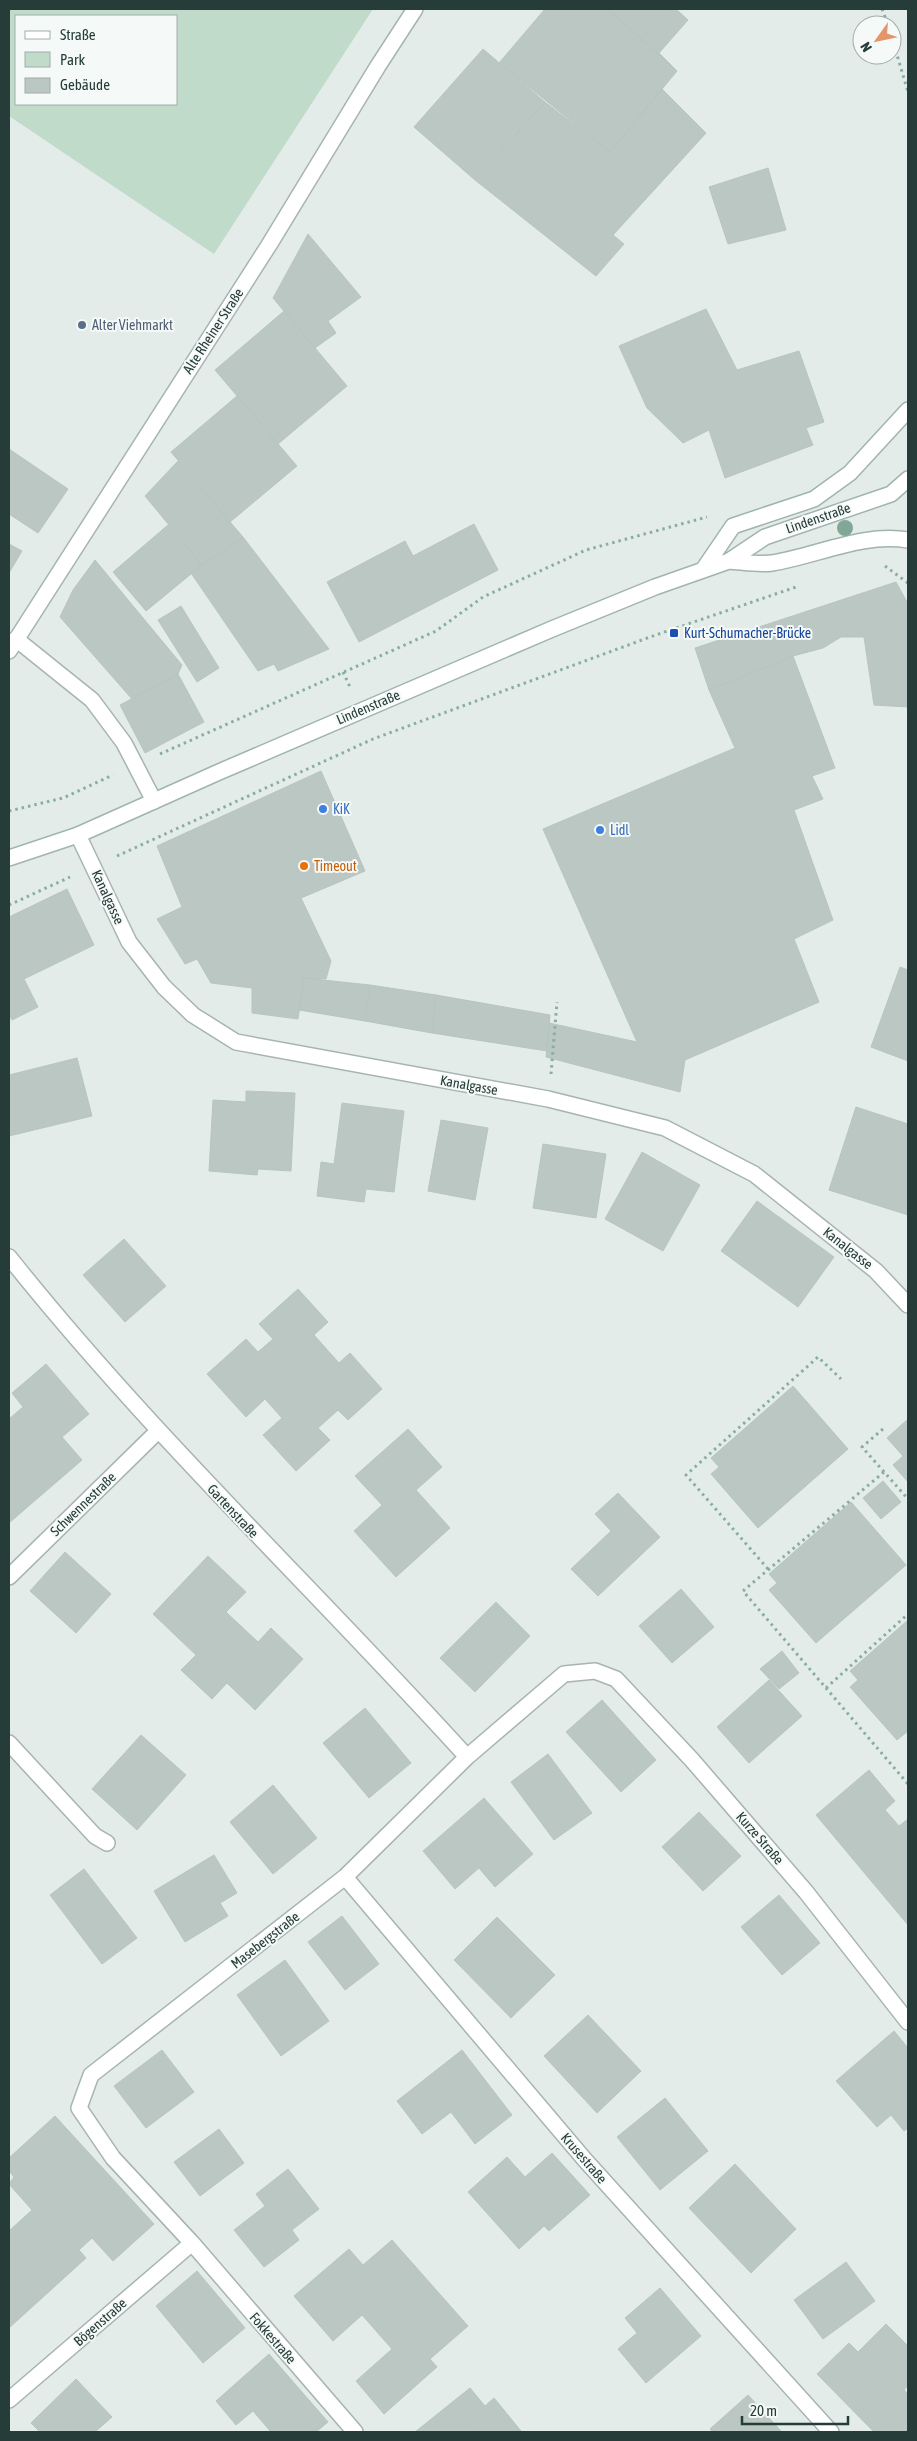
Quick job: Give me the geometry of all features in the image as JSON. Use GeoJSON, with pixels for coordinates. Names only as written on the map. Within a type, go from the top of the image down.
{"type":"FeatureCollection","features":[{"type":"Feature","properties":{"kind":"street","name":"Alte Rheiner Straße"},"geometry":{"type":"LineString","coordinates":[[13,645],[269,244],[378,66],[416,9]]}},
{"type":"Feature","properties":{"kind":"street"},"geometry":{"type":"LineString","coordinates":[[703,570],[733,526],[814,498],[850,473],[908,410]]}},
{"type":"Feature","properties":{"kind":"street","name":"Lindenstraße"},"geometry":{"type":"LineString","coordinates":[[9,858],[78,835],[552,629],[655,587],[729,561],[765,537],[891,494],[908,479]]}},
{"type":"Feature","properties":{"kind":"street","name":"Lindenstraße"},"geometry":{"type":"LineString","coordinates":[[729,561],[770,564],[854,544],[897,538],[908,540]]}},
{"type":"Feature","properties":{"kind":"street"},"geometry":{"type":"LineString","coordinates":[[13,645],[92,700],[124,743],[154,801]]}},
{"type":"Feature","properties":{"kind":"street","name":"Kanalgasse"},"geometry":{"type":"LineString","coordinates":[[78,835],[129,942],[164,987],[193,1015],[236,1042],[548,1099],[665,1128],[754,1174],[876,1270],[908,1306]]}},
{"type":"Feature","properties":{"kind":"street","name":"Gartenstraße"},"geometry":{"type":"LineString","coordinates":[[9,1257],[53,1312],[158,1431],[270,1550],[379,1661],[466,1757]]}},
{"type":"Feature","properties":{"kind":"street","name":"Schwennestraße"},"geometry":{"type":"LineString","coordinates":[[9,1577],[158,1431]]}},
{"type":"Feature","properties":{"kind":"street","name":"Masebergstraße"},"geometry":{"type":"LineString","coordinates":[[192,2244],[113,2158],[79,2108],[91,2075],[345,1877],[466,1757],[564,1674],[595,1671]]}},
{"type":"Feature","properties":{"kind":"street","name":"Kurze Straße"},"geometry":{"type":"LineString","coordinates":[[595,1671],[616,1679],[692,1760],[806,1892],[908,2022]]}},
{"type":"Feature","properties":{"kind":"street"},"geometry":{"type":"LineString","coordinates":[[9,1743],[95,1836],[107,1843]]}},
{"type":"Feature","properties":{"kind":"street","name":"Krusestraße"},"geometry":{"type":"LineString","coordinates":[[345,1877],[585,2160],[831,2432]]}},
{"type":"Feature","properties":{"kind":"street","name":"Bögenstraße"},"geometry":{"type":"LineString","coordinates":[[9,2400],[192,2244]]}},
{"type":"Feature","properties":{"kind":"street","name":"Fokkestraße"},"geometry":{"type":"LineString","coordinates":[[192,2244],[355,2432]]}},
{"type":"Feature","properties":{"kind":"path"},"geometry":{"type":"LineString","coordinates":[[900,65],[908,92]]}},
{"type":"Feature","properties":{"kind":"path"},"geometry":{"type":"LineString","coordinates":[[9,811],[62,798],[436,631],[484,597],[586,550],[708,517]]}},
{"type":"Feature","properties":{"kind":"path"},"geometry":{"type":"LineString","coordinates":[[881,563],[908,583]]}},
{"type":"Feature","properties":{"kind":"path"},"geometry":{"type":"LineString","coordinates":[[9,905],[372,739],[650,637],[799,586]]}},
{"type":"Feature","properties":{"kind":"path"},"geometry":{"type":"LineString","coordinates":[[553,1059],[557,1002]]}},
{"type":"Feature","properties":{"kind":"path"},"geometry":{"type":"LineString","coordinates":[[768,1569],[686,1475],[818,1357],[840,1379]]}},
{"type":"Feature","properties":{"kind":"path"},"geometry":{"type":"LineString","coordinates":[[883,1429],[862,1447],[908,1499]]}},
{"type":"Feature","properties":{"kind":"path"},"geometry":{"type":"LineString","coordinates":[[884,1472],[743,1590],[908,1783]]}},
{"type":"Feature","properties":{"kind":"path"},"geometry":{"type":"LineString","coordinates":[[826,1688],[908,1614]]}},
{"type":"Feature","properties":{"kind":"green space"},"geometry":{"type":"Polygon","coordinates":[[[9,9],[373,9],[214,254],[9,116],[9,9]]]}},
{"type":"Feature","properties":{"kind":"building"},"geometry":{"type":"Polygon","coordinates":[[[545,9],[608,9],[677,71],[610,152],[499,63],[545,9]]]}},
{"type":"Feature","properties":{"kind":"building"},"geometry":{"type":"Polygon","coordinates":[[[608,9],[676,9],[688,20],[659,53],[677,71],[608,9]]]}},
{"type":"Feature","properties":{"kind":"building"},"geometry":{"type":"Polygon","coordinates":[[[483,49],[545,102],[475,180],[414,127],[483,49]]]}},
{"type":"Feature","properties":{"kind":"building"},"geometry":{"type":"Polygon","coordinates":[[[662,89],[706,133],[613,235],[624,244],[596,276],[475,180],[545,102],[610,152],[662,89]]]}},
{"type":"Feature","properties":{"kind":"building"},"geometry":{"type":"Polygon","coordinates":[[[768,168],[786,230],[728,244],[709,187],[768,168]]]}},
{"type":"Feature","properties":{"kind":"building"},"geometry":{"type":"Polygon","coordinates":[[[308,234],[361,297],[328,321],[336,333],[315,348],[273,298],[308,234]]]}},
{"type":"Feature","properties":{"kind":"building"},"geometry":{"type":"Polygon","coordinates":[[[706,309],[737,370],[799,351],[824,422],[806,428],[813,445],[725,478],[709,430],[683,443],[647,408],[619,346],[706,309]]]}},
{"type":"Feature","properties":{"kind":"building"},"geometry":{"type":"Polygon","coordinates":[[[284,311],[347,386],[278,444],[215,370],[284,311]]]}},
{"type":"Feature","properties":{"kind":"building"},"geometry":{"type":"Polygon","coordinates":[[[237,396],[297,466],[230,522],[171,452],[237,396]]]}},
{"type":"Feature","properties":{"kind":"building"},"geometry":{"type":"Polygon","coordinates":[[[9,449],[68,489],[38,533],[9,514],[9,449]]]}},
{"type":"Feature","properties":{"kind":"building"},"geometry":{"type":"Polygon","coordinates":[[[178,461],[243,537],[202,565],[145,496],[178,461]]]}},
{"type":"Feature","properties":{"kind":"building"},"geometry":{"type":"Polygon","coordinates":[[[474,524],[498,570],[359,642],[327,582],[405,541],[413,556],[474,524]]]}},
{"type":"Feature","properties":{"kind":"building"},"geometry":{"type":"Polygon","coordinates":[[[168,525],[202,565],[146,611],[113,572],[168,525]]]}},
{"type":"Feature","properties":{"kind":"building"},"geometry":{"type":"Polygon","coordinates":[[[243,537],[329,649],[278,671],[274,664],[258,671],[191,573],[243,537]]]}},
{"type":"Feature","properties":{"kind":"building"},"geometry":{"type":"Polygon","coordinates":[[[9,544],[22,551],[9,573],[9,544]]]}},
{"type":"Feature","properties":{"kind":"building"},"geometry":{"type":"Polygon","coordinates":[[[95,560],[182,665],[178,674],[132,699],[60,617],[73,590],[95,560]]]}},
{"type":"Feature","properties":{"kind":"building"},"geometry":{"type":"Polygon","coordinates":[[[896,582],[908,604],[908,707],[874,705],[864,637],[841,637],[823,648],[793,656],[709,690],[695,648],[896,582]]]}},
{"type":"Feature","properties":{"kind":"building"},"geometry":{"type":"Polygon","coordinates":[[[181,606],[219,668],[197,682],[158,620],[181,606]]]}},
{"type":"Feature","properties":{"kind":"building"},"geometry":{"type":"Polygon","coordinates":[[[793,656],[835,768],[812,776],[823,799],[794,810],[833,920],[794,939],[819,1002],[685,1060],[680,1092],[546,1057],[549,1023],[637,1042],[543,829],[735,748],[709,690],[793,656]]]}},
{"type":"Feature","properties":{"kind":"building"},"geometry":{"type":"Polygon","coordinates":[[[178,674],[204,722],[145,753],[120,705],[178,674]]]}},
{"type":"Feature","properties":{"kind":"building"},"geometry":{"type":"Polygon","coordinates":[[[321,771],[365,871],[301,898],[331,961],[326,979],[304,978],[298,1019],[252,1013],[252,988],[211,983],[197,959],[185,964],[157,919],[182,907],[157,846],[321,771]]]}},
{"type":"Feature","properties":{"kind":"building"},"geometry":{"type":"Polygon","coordinates":[[[67,889],[94,945],[24,979],[38,1007],[12,1020],[9,1015],[9,917],[67,889]]]}},
{"type":"Feature","properties":{"kind":"building"},"geometry":{"type":"Polygon","coordinates":[[[900,967],[908,970],[908,1061],[871,1047],[900,967]]]}},
{"type":"Feature","properties":{"kind":"building"},"geometry":{"type":"Polygon","coordinates":[[[304,978],[370,985],[365,1021],[299,1010],[304,978]]]}},
{"type":"Feature","properties":{"kind":"building"},"geometry":{"type":"Polygon","coordinates":[[[370,985],[436,995],[432,1033],[365,1021],[370,985]]]}},
{"type":"Feature","properties":{"kind":"building"},"geometry":{"type":"Polygon","coordinates":[[[436,995],[550,1015],[547,1051],[432,1033],[436,995]]]}},
{"type":"Feature","properties":{"kind":"building"},"geometry":{"type":"Polygon","coordinates":[[[77,1058],[92,1116],[9,1136],[9,1075],[77,1058]]]}},
{"type":"Feature","properties":{"kind":"building"},"geometry":{"type":"Polygon","coordinates":[[[246,1091],[295,1093],[291,1171],[258,1169],[257,1175],[209,1171],[213,1100],[246,1102],[246,1091]]]}},
{"type":"Feature","properties":{"kind":"building"},"geometry":{"type":"Polygon","coordinates":[[[342,1103],[404,1111],[394,1192],[366,1189],[364,1202],[317,1196],[321,1162],[334,1164],[342,1103]]]}},
{"type":"Feature","properties":{"kind":"building"},"geometry":{"type":"Polygon","coordinates":[[[856,1107],[908,1124],[908,1215],[829,1190],[856,1107]]]}},
{"type":"Feature","properties":{"kind":"building"},"geometry":{"type":"Polygon","coordinates":[[[441,1120],[488,1128],[475,1200],[428,1191],[441,1120]]]}},
{"type":"Feature","properties":{"kind":"building"},"geometry":{"type":"Polygon","coordinates":[[[543,1144],[606,1154],[596,1218],[533,1208],[543,1144]]]}},
{"type":"Feature","properties":{"kind":"building"},"geometry":{"type":"Polygon","coordinates":[[[642,1152],[700,1185],[663,1251],[605,1219],[642,1152]]]}},
{"type":"Feature","properties":{"kind":"building"},"geometry":{"type":"Polygon","coordinates":[[[757,1201],[834,1257],[798,1307],[721,1251],[757,1201]]]}},
{"type":"Feature","properties":{"kind":"building"},"geometry":{"type":"Polygon","coordinates":[[[124,1239],[166,1286],[125,1322],[83,1275],[124,1239]]]}},
{"type":"Feature","properties":{"kind":"building"},"geometry":{"type":"Polygon","coordinates":[[[298,1289],[328,1322],[314,1335],[339,1363],[350,1353],[382,1389],[348,1420],[338,1410],[318,1428],[330,1440],[296,1471],[263,1435],[282,1418],[265,1399],[246,1417],[207,1374],[246,1339],[258,1352],[273,1339],[259,1324],[298,1289]]]}},
{"type":"Feature","properties":{"kind":"building"},"geometry":{"type":"Polygon","coordinates":[[[46,1364],[89,1414],[62,1437],[82,1460],[9,1523],[9,1419],[23,1407],[12,1393],[46,1364]]]}},
{"type":"Feature","properties":{"kind":"building"},"geometry":{"type":"Polygon","coordinates":[[[793,1386],[848,1449],[758,1528],[711,1474],[719,1467],[711,1458],[793,1386]]]}},
{"type":"Feature","properties":{"kind":"building"},"geometry":{"type":"Polygon","coordinates":[[[908,1419],[908,1482],[893,1465],[903,1456],[887,1438],[908,1419]]]}},
{"type":"Feature","properties":{"kind":"building"},"geometry":{"type":"Polygon","coordinates":[[[408,1429],[442,1467],[416,1490],[450,1528],[396,1577],[354,1531],[382,1505],[355,1476],[408,1429]]]}},
{"type":"Feature","properties":{"kind":"building"},"geometry":{"type":"Polygon","coordinates":[[[883,1481],[901,1502],[881,1519],[863,1498],[883,1481]]]}},
{"type":"Feature","properties":{"kind":"building"},"geometry":{"type":"Polygon","coordinates":[[[618,1493],[660,1537],[598,1596],[571,1569],[611,1531],[595,1514],[618,1493]]]}},
{"type":"Feature","properties":{"kind":"building"},"geometry":{"type":"Polygon","coordinates":[[[851,1502],[906,1565],[816,1643],[769,1590],[777,1583],[769,1574],[851,1502]]]}},
{"type":"Feature","properties":{"kind":"building"},"geometry":{"type":"Polygon","coordinates":[[[65,1552],[111,1594],[76,1633],[30,1591],[65,1552]]]}},
{"type":"Feature","properties":{"kind":"building"},"geometry":{"type":"Polygon","coordinates":[[[208,1556],[246,1592],[226,1612],[258,1642],[271,1628],[303,1659],[255,1710],[227,1683],[212,1699],[181,1670],[196,1655],[153,1614],[208,1556]]]}},
{"type":"Feature","properties":{"kind":"building"},"geometry":{"type":"Polygon","coordinates":[[[681,1589],[714,1627],[672,1663],[639,1626],[681,1589]]]}},
{"type":"Feature","properties":{"kind":"building"},"geometry":{"type":"Polygon","coordinates":[[[496,1602],[530,1636],[475,1692],[440,1658],[496,1602]]]}},
{"type":"Feature","properties":{"kind":"building"},"geometry":{"type":"Polygon","coordinates":[[[908,1620],[908,1731],[897,1740],[850,1687],[858,1680],[850,1671],[908,1620]]]}},
{"type":"Feature","properties":{"kind":"building"},"geometry":{"type":"Polygon","coordinates":[[[782,1651],[799,1673],[779,1689],[760,1669],[782,1651]]]}},
{"type":"Feature","properties":{"kind":"building"},"geometry":{"type":"Polygon","coordinates":[[[769,1680],[802,1716],[749,1763],[717,1727],[769,1680]]]}},
{"type":"Feature","properties":{"kind":"building"},"geometry":{"type":"Polygon","coordinates":[[[602,1700],[656,1760],[621,1792],[566,1732],[602,1700]]]}},
{"type":"Feature","properties":{"kind":"building"},"geometry":{"type":"Polygon","coordinates":[[[365,1708],[411,1763],[369,1798],[323,1743],[365,1708]]]}},
{"type":"Feature","properties":{"kind":"building"},"geometry":{"type":"Polygon","coordinates":[[[141,1735],[186,1775],[137,1830],[92,1789],[141,1735]]]}},
{"type":"Feature","properties":{"kind":"building"},"geometry":{"type":"Polygon","coordinates":[[[548,1754],[592,1813],[554,1840],[511,1782],[548,1754]]]}},
{"type":"Feature","properties":{"kind":"building"},"geometry":{"type":"Polygon","coordinates":[[[869,1770],[895,1801],[885,1810],[899,1826],[908,1819],[908,1925],[816,1815],[869,1770]]]}},
{"type":"Feature","properties":{"kind":"building"},"geometry":{"type":"Polygon","coordinates":[[[273,1785],[317,1838],[273,1874],[230,1822],[273,1785]]]}},
{"type":"Feature","properties":{"kind":"building"},"geometry":{"type":"Polygon","coordinates":[[[484,1798],[533,1854],[495,1887],[479,1868],[455,1889],[423,1851],[484,1798]]]}},
{"type":"Feature","properties":{"kind":"building"},"geometry":{"type":"Polygon","coordinates":[[[699,1812],[741,1856],[703,1891],[662,1847],[699,1812]]]}},
{"type":"Feature","properties":{"kind":"building"},"geometry":{"type":"Polygon","coordinates":[[[214,1855],[237,1893],[220,1903],[228,1916],[185,1942],[154,1891],[214,1855]]]}},
{"type":"Feature","properties":{"kind":"building"},"geometry":{"type":"Polygon","coordinates":[[[84,1869],[137,1938],[102,1964],[50,1895],[84,1869]]]}},
{"type":"Feature","properties":{"kind":"building"},"geometry":{"type":"Polygon","coordinates":[[[779,1895],[820,1943],[782,1975],[741,1927],[779,1895]]]}},
{"type":"Feature","properties":{"kind":"building"},"geometry":{"type":"Polygon","coordinates":[[[342,1916],[379,1964],[345,1990],[308,1942],[342,1916]]]}},
{"type":"Feature","properties":{"kind":"building"},"geometry":{"type":"Polygon","coordinates":[[[497,1917],[555,1975],[511,2018],[454,1960],[497,1917]]]}},
{"type":"Feature","properties":{"kind":"building"},"geometry":{"type":"Polygon","coordinates":[[[285,1960],[329,2021],[281,2056],[237,1995],[285,1960]]]}},
{"type":"Feature","properties":{"kind":"building"},"geometry":{"type":"Polygon","coordinates":[[[588,2015],[641,2071],[597,2113],[544,2056],[588,2015]]]}},
{"type":"Feature","properties":{"kind":"building"},"geometry":{"type":"Polygon","coordinates":[[[894,2031],[908,2048],[908,2128],[904,2131],[891,2115],[877,2127],[836,2081],[894,2031]]]}},
{"type":"Feature","properties":{"kind":"building"},"geometry":{"type":"Polygon","coordinates":[[[162,2050],[194,2092],[146,2128],[114,2086],[162,2050]]]}},
{"type":"Feature","properties":{"kind":"building"},"geometry":{"type":"Polygon","coordinates":[[[462,2050],[512,2115],[475,2144],[451,2112],[422,2134],[397,2101],[462,2050]]]}},
{"type":"Feature","properties":{"kind":"building"},"geometry":{"type":"Polygon","coordinates":[[[665,2098],[708,2151],[660,2190],[617,2137],[665,2098]]]}},
{"type":"Feature","properties":{"kind":"building"},"geometry":{"type":"Polygon","coordinates":[[[55,2116],[154,2224],[113,2261],[92,2238],[79,2250],[86,2258],[9,2328],[9,2231],[32,2210],[9,2184],[14,2177],[9,2171],[9,2158],[55,2116]]]}},
{"type":"Feature","properties":{"kind":"building"},"geometry":{"type":"Polygon","coordinates":[[[219,2129],[244,2163],[200,2196],[174,2162],[219,2129]]]}},
{"type":"Feature","properties":{"kind":"building"},"geometry":{"type":"Polygon","coordinates":[[[552,2153],[590,2195],[549,2231],[544,2226],[519,2249],[468,2192],[507,2157],[525,2177],[552,2153]]]}},
{"type":"Feature","properties":{"kind":"building"},"geometry":{"type":"Polygon","coordinates":[[[735,2164],[796,2229],[751,2273],[689,2208],[735,2164]]]}},
{"type":"Feature","properties":{"kind":"building"},"geometry":{"type":"Polygon","coordinates":[[[288,2169],[319,2209],[292,2230],[299,2240],[264,2267],[234,2230],[265,2206],[256,2194],[288,2169]]]}},
{"type":"Feature","properties":{"kind":"building"},"geometry":{"type":"Polygon","coordinates":[[[392,2240],[468,2326],[430,2359],[437,2367],[384,2414],[356,2381],[392,2349],[362,2315],[333,2341],[294,2296],[349,2249],[363,2265],[392,2240]]]}},
{"type":"Feature","properties":{"kind":"building"},"geometry":{"type":"Polygon","coordinates":[[[846,2262],[875,2301],[823,2339],[794,2300],[846,2262]]]}},
{"type":"Feature","properties":{"kind":"building"},"geometry":{"type":"Polygon","coordinates":[[[197,2271],[245,2328],[203,2363],[156,2306],[197,2271]]]}},
{"type":"Feature","properties":{"kind":"building"},"geometry":{"type":"Polygon","coordinates":[[[660,2288],[701,2336],[646,2383],[618,2349],[637,2333],[625,2318],[660,2288]]]}},
{"type":"Feature","properties":{"kind":"building"},"geometry":{"type":"Polygon","coordinates":[[[886,2324],[908,2346],[908,2385],[904,2390],[908,2394],[908,2432],[874,2432],[817,2374],[849,2343],[858,2352],[886,2324]]]}},
{"type":"Feature","properties":{"kind":"building"},"geometry":{"type":"Polygon","coordinates":[[[269,2354],[328,2422],[316,2432],[271,2432],[253,2411],[236,2425],[216,2401],[269,2354]]]}},
{"type":"Feature","properties":{"kind":"building"},"geometry":{"type":"Polygon","coordinates":[[[76,2379],[112,2417],[95,2432],[40,2432],[31,2423],[76,2379]]]}},
{"type":"Feature","properties":{"kind":"building"},"geometry":{"type":"Polygon","coordinates":[[[470,2388],[485,2406],[494,2398],[521,2431],[415,2432],[470,2388]]]}},
{"type":"Feature","properties":{"kind":"building"},"geometry":{"type":"Polygon","coordinates":[[[748,2395],[782,2432],[713,2432],[710,2429],[748,2395]]]}},
{"type":"Feature","properties":{"kind":"place","name":"Alter Viehmarkt"},"geometry":{"type":"Point","coordinates":[82,325]}},
{"type":"Feature","properties":{"kind":"place","name":"Kurt-Schumacher-Brücke"},"geometry":{"type":"Point","coordinates":[674,633]}},
{"type":"Feature","properties":{"kind":"place","name":"KiK"},"geometry":{"type":"Point","coordinates":[323,809]}},
{"type":"Feature","properties":{"kind":"place","name":"Lidl"},"geometry":{"type":"Point","coordinates":[600,830]}},
{"type":"Feature","properties":{"kind":"place","name":"Timeout"},"geometry":{"type":"Point","coordinates":[304,866]}}]}
